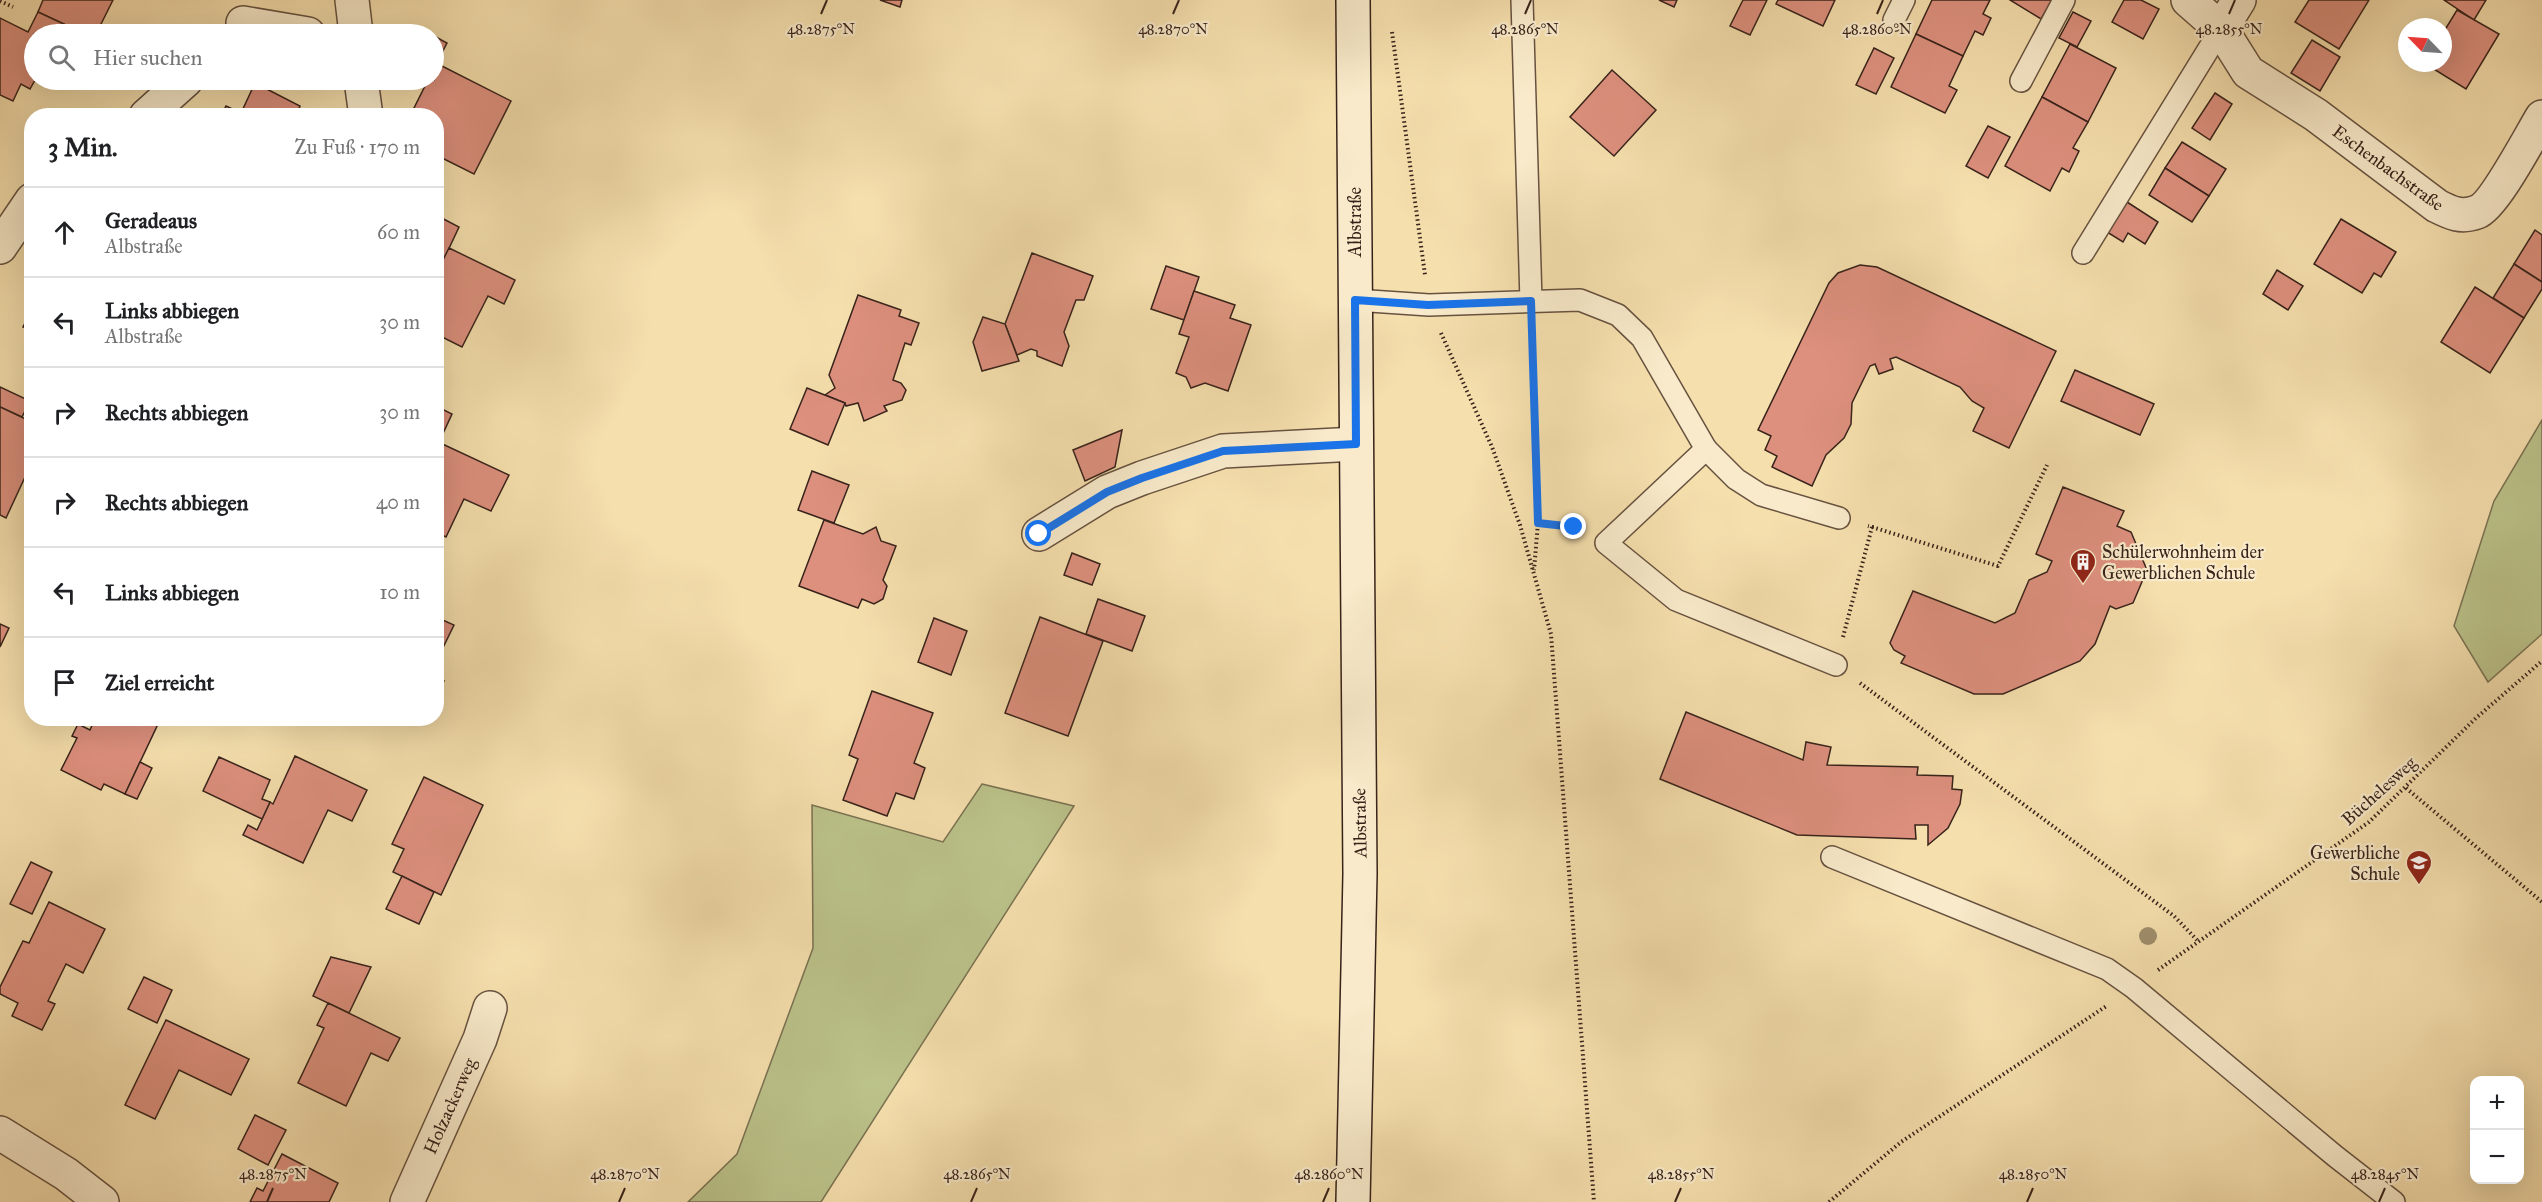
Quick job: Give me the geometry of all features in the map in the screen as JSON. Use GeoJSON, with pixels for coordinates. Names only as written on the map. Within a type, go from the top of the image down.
{"type":"FeatureCollection","features":[{"type":"Feature","properties":{"kind":"street"},"geometry":{"type":"LineString","coordinates":[[352,0],[355,24]]}},
{"type":"Feature","properties":{"kind":"street","name":"Albstraße"},"geometry":{"type":"LineString","coordinates":[[1353,0],[1360,874],[1353,1202]]}},
{"type":"Feature","properties":{"kind":"street","name":"Eschenbachstraße"},"geometry":{"type":"LineString","coordinates":[[2188,0],[2221,29],[2248,72],[2334,128],[2437,206],[2457,215],[2478,212],[2495,194],[2542,117]]}},
{"type":"Feature","properties":{"kind":"street"},"geometry":{"type":"LineString","coordinates":[[2221,29],[2239,0]]}},
{"type":"Feature","properties":{"kind":"street"},"geometry":{"type":"LineString","coordinates":[[245,19],[266,24]]}},
{"type":"Feature","properties":{"kind":"street"},"geometry":{"type":"LineString","coordinates":[[155,108],[175,90]]}},
{"type":"Feature","properties":{"kind":"street"},"geometry":{"type":"LineString","coordinates":[[362,90],[365,108]]}},
{"type":"Feature","properties":{"kind":"street"},"geometry":{"type":"LineString","coordinates":[[0,215],[24,204]]}},
{"type":"Feature","properties":{"kind":"street"},"geometry":{"type":"LineString","coordinates":[[0,247],[24,212]]}},
{"type":"Feature","properties":{"kind":"street"},"geometry":{"type":"LineString","coordinates":[[1039,534],[1107,492],[1223,451],[1356,444]]}},
{"type":"Feature","properties":{"kind":"street","name":"Holzackerweg"},"geometry":{"type":"LineString","coordinates":[[407,1202],[480,1039],[490,1008]]}},
{"type":"Feature","properties":{"kind":"street"},"geometry":{"type":"LineString","coordinates":[[0,1133],[66,1174],[102,1202]]}},
{"type":"Feature","properties":{"kind":"lane"},"geometry":{"type":"LineString","coordinates":[[1522,0],[1531,301]]}},
{"type":"Feature","properties":{"kind":"lane"},"geometry":{"type":"LineString","coordinates":[[1894,20],[1904,0]]}},
{"type":"Feature","properties":{"kind":"lane"},"geometry":{"type":"LineString","coordinates":[[2021,81],[2064,0]]}},
{"type":"Feature","properties":{"kind":"lane"},"geometry":{"type":"LineString","coordinates":[[2083,253],[2221,29]]}},
{"type":"Feature","properties":{"kind":"lane"},"geometry":{"type":"LineString","coordinates":[[1355,300],[1428,305],[1580,300],[1618,315],[1642,338],[1706,449],[1736,479],[1761,495],[1839,518]]}},
{"type":"Feature","properties":{"kind":"lane"},"geometry":{"type":"LineString","coordinates":[[1706,449],[1606,543],[1677,600],[1836,665]]}},
{"type":"Feature","properties":{"kind":"lane"},"geometry":{"type":"LineString","coordinates":[[1832,857],[2107,969],[2134,988],[2394,1202]]}},
{"type":"Feature","properties":{"kind":"path"},"geometry":{"type":"LineString","coordinates":[[0,1],[13,7]]}},
{"type":"Feature","properties":{"kind":"path"},"geometry":{"type":"LineString","coordinates":[[1391,23],[1428,305],[1492,447],[1520,525],[1551,634],[1594,1202]]}},
{"type":"Feature","properties":{"kind":"path"},"geometry":{"type":"LineString","coordinates":[[1531,301],[1538,523],[1534,574]]}},
{"type":"Feature","properties":{"kind":"path"},"geometry":{"type":"LineString","coordinates":[[1839,518],[1998,566],[2047,465]]}},
{"type":"Feature","properties":{"kind":"path"},"geometry":{"type":"LineString","coordinates":[[1538,523],[1574,527],[1606,543]]}},
{"type":"Feature","properties":{"kind":"path"},"geometry":{"type":"LineString","coordinates":[[1872,527],[1836,665],[2174,916],[2197,940]]}},
{"type":"Feature","properties":{"kind":"path","name":"Büchelesweg"},"geometry":{"type":"LineString","coordinates":[[1829,1202],[1901,1142],[2134,988],[2197,940],[2369,822],[2476,718],[2542,661]]}},
{"type":"Feature","properties":{"kind":"path"},"geometry":{"type":"LineString","coordinates":[[2406,788],[2542,902]]}},
{"type":"Feature","properties":{"kind":"green space"},"geometry":{"type":"Polygon","coordinates":[[[2542,420],[2542,634],[2488,682],[2454,626],[2494,501],[2542,420]]]}},
{"type":"Feature","properties":{"kind":"green space"},"geometry":{"type":"Polygon","coordinates":[[[982,784],[1074,806],[821,1202],[688,1202],[737,1154],[813,948],[812,805],[943,842],[982,784]]]}},
{"type":"Feature","properties":{"kind":"building"},"geometry":{"type":"Polygon","coordinates":[[[43,0],[113,0],[101,24],[64,24],[38,12],[43,0]]]}},
{"type":"Feature","properties":{"kind":"building"},"geometry":{"type":"Polygon","coordinates":[[[880,0],[902,0],[900,7],[880,0]]]}},
{"type":"Feature","properties":{"kind":"building"},"geometry":{"type":"Polygon","coordinates":[[[1659,0],[1677,0],[1674,7],[1659,0]]]}},
{"type":"Feature","properties":{"kind":"building"},"geometry":{"type":"Polygon","coordinates":[[[1743,0],[1767,0],[1750,35],[1730,26],[1743,0]]]}},
{"type":"Feature","properties":{"kind":"building"},"geometry":{"type":"Polygon","coordinates":[[[1778,0],[1835,0],[1823,26],[1776,4],[1778,0]]]}},
{"type":"Feature","properties":{"kind":"building"},"geometry":{"type":"Polygon","coordinates":[[[1932,0],[1990,0],[1983,14],[1991,18],[1983,35],[1975,31],[1963,56],[1916,34],[1932,0]]]}},
{"type":"Feature","properties":{"kind":"building"},"geometry":{"type":"Polygon","coordinates":[[[2010,0],[2052,0],[2041,19],[2010,0]]]}},
{"type":"Feature","properties":{"kind":"building"},"geometry":{"type":"Polygon","coordinates":[[[2124,0],[2141,0],[2159,9],[2143,39],[2112,22],[2124,0]]]}},
{"type":"Feature","properties":{"kind":"building"},"geometry":{"type":"Polygon","coordinates":[[[2309,0],[2369,0],[2339,49],[2295,22],[2309,0]]]}},
{"type":"Feature","properties":{"kind":"building"},"geometry":{"type":"Polygon","coordinates":[[[2444,0],[2486,0],[2474,20],[2444,0]]]}},
{"type":"Feature","properties":{"kind":"building"},"geometry":{"type":"Polygon","coordinates":[[[2457,10],[2499,34],[2466,89],[2439,72],[2452,72],[2452,18],[2457,10]]]}},
{"type":"Feature","properties":{"kind":"building"},"geometry":{"type":"Polygon","coordinates":[[[38,12],[64,24],[32,24],[38,12]]]}},
{"type":"Feature","properties":{"kind":"building"},"geometry":{"type":"Polygon","coordinates":[[[2073,12],[2091,21],[2077,47],[2059,38],[2073,12]]]}},
{"type":"Feature","properties":{"kind":"building"},"geometry":{"type":"Polygon","coordinates":[[[0,18],[24,30],[24,86],[21,84],[13,101],[0,95],[0,18]]]}},
{"type":"Feature","properties":{"kind":"building"},"geometry":{"type":"Polygon","coordinates":[[[1916,34],[1963,56],[1949,86],[1957,90],[1945,113],[1891,87],[1916,34]]]}},
{"type":"Feature","properties":{"kind":"building"},"geometry":{"type":"Polygon","coordinates":[[[2312,40],[2340,57],[2320,91],[2291,73],[2312,40]]]}},
{"type":"Feature","properties":{"kind":"building"},"geometry":{"type":"Polygon","coordinates":[[[2070,44],[2116,68],[2088,122],[2042,97],[2070,44]]]}},
{"type":"Feature","properties":{"kind":"building"},"geometry":{"type":"Polygon","coordinates":[[[1874,48],[1894,58],[1876,94],[1856,85],[1874,48]]]}},
{"type":"Feature","properties":{"kind":"building"},"geometry":{"type":"Polygon","coordinates":[[[444,67],[511,101],[474,174],[444,159],[444,108],[414,108],[423,90],[444,90],[444,67]]]}},
{"type":"Feature","properties":{"kind":"building"},"geometry":{"type":"Polygon","coordinates":[[[1612,70],[1656,110],[1614,156],[1570,117],[1612,70]]]}},
{"type":"Feature","properties":{"kind":"building"},"geometry":{"type":"Polygon","coordinates":[[[252,90],[269,90],[300,106],[299,108],[243,108],[252,90]]]}},
{"type":"Feature","properties":{"kind":"building"},"geometry":{"type":"Polygon","coordinates":[[[2215,93],[2232,104],[2210,140],[2192,128],[2215,93]]]}},
{"type":"Feature","properties":{"kind":"building"},"geometry":{"type":"Polygon","coordinates":[[[2042,97],[2088,122],[2073,148],[2079,151],[2069,172],[2062,168],[2050,191],[2005,166],[2042,97]]]}},
{"type":"Feature","properties":{"kind":"building"},"geometry":{"type":"Polygon","coordinates":[[[1988,126],[2010,137],[1988,178],[1966,166],[1988,126]]]}},
{"type":"Feature","properties":{"kind":"building"},"geometry":{"type":"Polygon","coordinates":[[[2182,142],[2226,169],[2209,196],[2165,168],[2182,142]]]}},
{"type":"Feature","properties":{"kind":"building"},"geometry":{"type":"Polygon","coordinates":[[[2165,168],[2209,196],[2192,222],[2149,195],[2165,168]]]}},
{"type":"Feature","properties":{"kind":"building"},"geometry":{"type":"Polygon","coordinates":[[[2127,202],[2158,222],[2145,244],[2128,233],[2123,242],[2107,232],[2127,202]]]}},
{"type":"Feature","properties":{"kind":"building"},"geometry":{"type":"Polygon","coordinates":[[[444,219],[459,227],[444,259],[444,219]]]}},
{"type":"Feature","properties":{"kind":"building"},"geometry":{"type":"Polygon","coordinates":[[[2341,219],[2396,252],[2381,277],[2374,273],[2362,293],[2314,264],[2341,219]]]}},
{"type":"Feature","properties":{"kind":"building"},"geometry":{"type":"Polygon","coordinates":[[[2535,230],[2542,235],[2542,282],[2514,264],[2535,230]]]}},
{"type":"Feature","properties":{"kind":"building"},"geometry":{"type":"Polygon","coordinates":[[[449,248],[515,280],[504,304],[488,296],[462,347],[444,338],[444,258],[449,248]]]}},
{"type":"Feature","properties":{"kind":"building"},"geometry":{"type":"Polygon","coordinates":[[[1032,253],[1093,276],[1084,300],[1076,300],[1064,332],[1069,346],[1062,366],[1037,356],[1037,351],[1031,349],[1017,355],[1005,324],[1032,253]]]}},
{"type":"Feature","properties":{"kind":"building"},"geometry":{"type":"Polygon","coordinates":[[[2514,264],[2542,282],[2542,289],[2524,318],[2493,298],[2514,264]]]}},
{"type":"Feature","properties":{"kind":"building"},"geometry":{"type":"Polygon","coordinates":[[[1860,265],[1877,267],[2056,351],[2009,448],[1973,431],[1984,408],[1972,401],[1960,387],[1896,357],[1890,359],[1893,369],[1879,374],[1875,364],[1870,366],[1852,403],[1851,424],[1844,438],[1826,455],[1812,486],[1772,467],[1777,456],[1765,450],[1771,436],[1758,430],[1829,283],[1838,273],[1860,265]]]}},
{"type":"Feature","properties":{"kind":"building"},"geometry":{"type":"Polygon","coordinates":[[[1166,266],[1199,277],[1184,320],[1151,309],[1166,266]]]}},
{"type":"Feature","properties":{"kind":"building"},"geometry":{"type":"Polygon","coordinates":[[[2277,270],[2303,286],[2288,310],[2263,294],[2277,270]]]}},
{"type":"Feature","properties":{"kind":"building"},"geometry":{"type":"Polygon","coordinates":[[[2475,287],[2524,318],[2490,373],[2441,342],[2475,287]]]}},
{"type":"Feature","properties":{"kind":"building"},"geometry":{"type":"Polygon","coordinates":[[[1194,291],[1235,305],[1230,318],[1251,325],[1228,391],[1205,383],[1191,388],[1186,377],[1176,373],[1189,337],[1179,334],[1194,291]]]}},
{"type":"Feature","properties":{"kind":"building"},"geometry":{"type":"Polygon","coordinates":[[[858,295],[901,310],[899,316],[919,323],[911,345],[905,343],[893,380],[901,383],[906,390],[902,400],[884,406],[887,411],[864,421],[858,403],[846,406],[845,403],[825,395],[835,388],[829,375],[858,295]]]}},
{"type":"Feature","properties":{"kind":"building"},"geometry":{"type":"Polygon","coordinates":[[[983,317],[1005,324],[1019,361],[982,371],[973,342],[983,317]]]}},
{"type":"Feature","properties":{"kind":"building"},"geometry":{"type":"Polygon","coordinates":[[[2075,370],[2154,404],[2140,435],[2061,401],[2075,370]]]}},
{"type":"Feature","properties":{"kind":"building"},"geometry":{"type":"Polygon","coordinates":[[[0,387],[24,398],[22,417],[0,407],[0,387]]]}},
{"type":"Feature","properties":{"kind":"building"},"geometry":{"type":"Polygon","coordinates":[[[807,388],[845,403],[828,445],[790,429],[807,388]]]}},
{"type":"Feature","properties":{"kind":"building"},"geometry":{"type":"Polygon","coordinates":[[[0,407],[24,418],[24,479],[6,518],[0,515],[0,407]]]}},
{"type":"Feature","properties":{"kind":"building"},"geometry":{"type":"Polygon","coordinates":[[[444,410],[452,414],[444,431],[444,410]]]}},
{"type":"Feature","properties":{"kind":"building"},"geometry":{"type":"Polygon","coordinates":[[[1122,430],[1115,467],[1085,481],[1073,450],[1122,430]]]}},
{"type":"Feature","properties":{"kind":"building"},"geometry":{"type":"Polygon","coordinates":[[[444,445],[509,475],[491,511],[464,499],[446,537],[444,536],[444,445]]]}},
{"type":"Feature","properties":{"kind":"building"},"geometry":{"type":"Polygon","coordinates":[[[812,471],[849,485],[834,523],[798,510],[812,471]]]}},
{"type":"Feature","properties":{"kind":"building","name":"Schülerwohnheim der Gewerblichen Schule"},"geometry":{"type":"Polygon","coordinates":[[[2063,487],[2124,511],[2117,526],[2131,532],[2147,570],[2133,603],[2116,609],[2110,606],[2095,644],[2080,661],[2003,694],[1974,694],[1901,663],[1905,656],[1894,650],[1890,643],[1913,591],[1995,623],[2015,613],[2029,580],[2047,572],[2052,561],[2036,554],[2063,487]]]}},
{"type":"Feature","properties":{"kind":"building"},"geometry":{"type":"Polygon","coordinates":[[[824,520],[863,534],[876,527],[881,541],[896,546],[883,580],[887,586],[883,599],[874,604],[862,599],[858,608],[799,586],[824,520]]]}},
{"type":"Feature","properties":{"kind":"building"},"geometry":{"type":"Polygon","coordinates":[[[1072,553],[1100,564],[1092,585],[1064,575],[1072,553]]]}},
{"type":"Feature","properties":{"kind":"building"},"geometry":{"type":"Polygon","coordinates":[[[1098,599],[1145,616],[1132,651],[1086,634],[1098,599]]]}},
{"type":"Feature","properties":{"kind":"building"},"geometry":{"type":"Polygon","coordinates":[[[1040,617],[1103,641],[1068,736],[1005,713],[1040,617]]]}},
{"type":"Feature","properties":{"kind":"building"},"geometry":{"type":"Polygon","coordinates":[[[934,618],[967,631],[951,675],[918,662],[934,618]]]}},
{"type":"Feature","properties":{"kind":"building"},"geometry":{"type":"Polygon","coordinates":[[[444,621],[454,625],[444,646],[444,621]]]}},
{"type":"Feature","properties":{"kind":"building"},"geometry":{"type":"Polygon","coordinates":[[[0,624],[9,628],[0,647],[0,624]]]}},
{"type":"Feature","properties":{"kind":"building"},"geometry":{"type":"Polygon","coordinates":[[[872,691],[933,713],[914,763],[925,768],[914,799],[896,793],[887,816],[843,800],[858,759],[849,755],[872,691]]]}},
{"type":"Feature","properties":{"kind":"building"},"geometry":{"type":"Polygon","coordinates":[[[1686,712],[1803,760],[1806,742],[1831,747],[1827,765],[1918,767],[1917,775],[1953,776],[1952,789],[1962,790],[1960,804],[1948,828],[1928,845],[1928,825],[1915,825],[1916,839],[1797,835],[1660,779],[1686,712]]]}},
{"type":"Feature","properties":{"kind":"building"},"geometry":{"type":"Polygon","coordinates":[[[77,726],[90,730],[92,726],[157,726],[125,794],[104,784],[101,790],[61,770],[77,738],[72,736],[77,726]]]}},
{"type":"Feature","properties":{"kind":"building"},"geometry":{"type":"Polygon","coordinates":[[[295,756],[367,790],[352,821],[328,810],[303,863],[243,835],[248,825],[257,830],[270,802],[273,804],[295,756]]]}},
{"type":"Feature","properties":{"kind":"building"},"geometry":{"type":"Polygon","coordinates":[[[219,757],[270,780],[262,799],[270,802],[262,819],[203,791],[219,757]]]}},
{"type":"Feature","properties":{"kind":"building"},"geometry":{"type":"Polygon","coordinates":[[[140,762],[152,768],[137,799],[125,794],[140,762]]]}},
{"type":"Feature","properties":{"kind":"building"},"geometry":{"type":"Polygon","coordinates":[[[424,777],[483,805],[441,895],[393,872],[404,849],[392,844],[424,777]]]}},
{"type":"Feature","properties":{"kind":"building"},"geometry":{"type":"Polygon","coordinates":[[[31,862],[52,872],[32,914],[10,904],[31,862]]]}},
{"type":"Feature","properties":{"kind":"building"},"geometry":{"type":"Polygon","coordinates":[[[402,876],[434,892],[419,924],[386,909],[402,876]]]}},
{"type":"Feature","properties":{"kind":"building"},"geometry":{"type":"Polygon","coordinates":[[[49,902],[105,929],[83,973],[66,964],[48,1001],[55,1004],[42,1030],[12,1016],[18,1003],[0,994],[0,987],[23,941],[29,943],[49,902]]]}},
{"type":"Feature","properties":{"kind":"building"},"geometry":{"type":"Polygon","coordinates":[[[331,957],[371,967],[349,1013],[313,996],[331,957]]]}},
{"type":"Feature","properties":{"kind":"building"},"geometry":{"type":"Polygon","coordinates":[[[144,977],[172,990],[157,1023],[128,1009],[144,977]]]}},
{"type":"Feature","properties":{"kind":"building"},"geometry":{"type":"Polygon","coordinates":[[[328,1003],[400,1038],[388,1061],[371,1053],[346,1106],[298,1083],[324,1028],[317,1025],[328,1003]]]}},
{"type":"Feature","properties":{"kind":"building"},"geometry":{"type":"Polygon","coordinates":[[[166,1020],[249,1059],[231,1095],[179,1070],[155,1119],[125,1105],[166,1020]]]}},
{"type":"Feature","properties":{"kind":"building"},"geometry":{"type":"Polygon","coordinates":[[[255,1115],[286,1130],[268,1165],[238,1149],[255,1115]]]}},
{"type":"Feature","properties":{"kind":"building"},"geometry":{"type":"Polygon","coordinates":[[[282,1154],[338,1183],[329,1202],[250,1202],[257,1188],[263,1191],[282,1154]]]}},
{"type":"Feature","properties":{"kind":"place","name":"Schülerwohnheim der Gewerblichen Schule"},"geometry":{"type":"Point","coordinates":[2083,585]}},
{"type":"Feature","properties":{"kind":"place","name":"Gewerbliche Schule"},"geometry":{"type":"Point","coordinates":[2419,886]}},
{"type":"Feature","properties":{"kind":"route"},"geometry":{"type":"LineString","coordinates":[[1039,534],[1107,492],[1223,451],[1356,444],[1355,300],[1428,305],[1531,301],[1538,523],[1574,527]]}}]}
